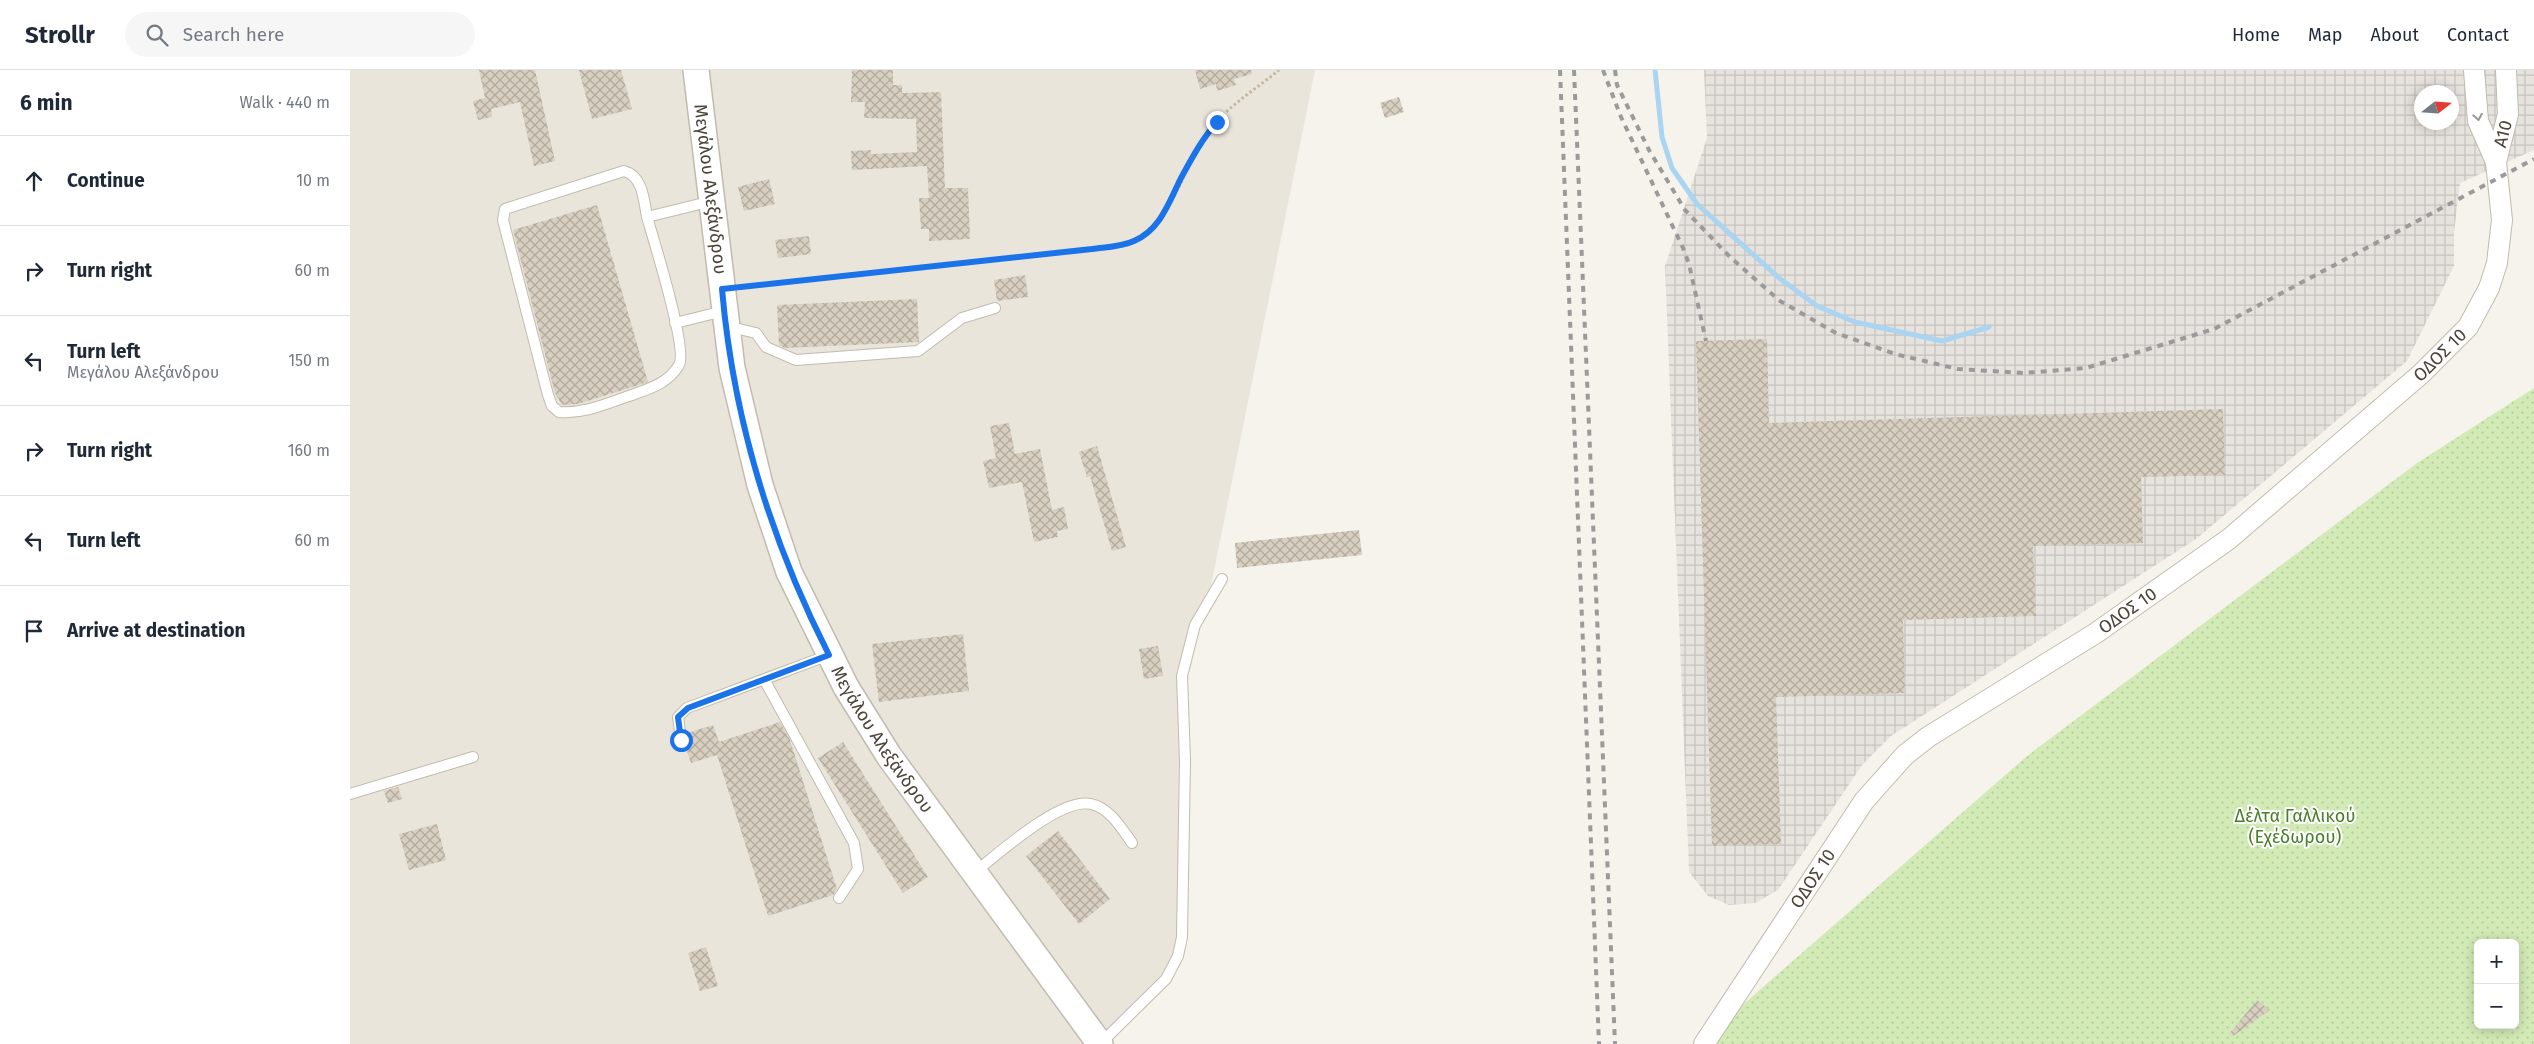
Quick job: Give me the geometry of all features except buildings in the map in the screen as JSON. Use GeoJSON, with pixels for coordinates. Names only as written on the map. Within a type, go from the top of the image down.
{"type":"FeatureCollection","features":[{"type":"Feature","properties":{"kind":"street","name":"Μεγάλου Αλεξάνδρου"},"geometry":{"type":"LineString","coordinates":[[696,70],[724,308],[743,417],[760,485],[789,572],[846,687],[889,756],[1100,1044]]}},
{"type":"Feature","properties":{"kind":"street","name":"Α10"},"geometry":{"type":"LineString","coordinates":[[2474,70],[2478,121],[2496,162]]}},
{"type":"Feature","properties":{"kind":"street","name":"Α10"},"geometry":{"type":"LineString","coordinates":[[2496,162],[2508,114],[2506,70]]}},
{"type":"Feature","properties":{"kind":"street","name":"ΟΔΟΣ 10"},"geometry":{"type":"LineString","coordinates":[[1704,1044],[1864,800],[1905,755],[1928,737],[2096,633],[2229,539],[2421,374],[2463,333],[2480,307],[2496,263],[2502,220],[2496,162]]}},
{"type":"Feature","properties":{"kind":"lane"},"geometry":{"type":"LineString","coordinates":[[624,171],[631,173],[640,184],[648,218],[682,355],[679,366],[661,384],[585,412],[559,412],[552,406],[503,220],[505,208],[624,171]]}},
{"type":"Feature","properties":{"kind":"lane"},"geometry":{"type":"LineString","coordinates":[[648,218],[712,201]]}},
{"type":"Feature","properties":{"kind":"lane"},"geometry":{"type":"LineString","coordinates":[[675,323],[724,308],[756,333],[766,347],[796,360],[918,351],[962,318],[996,308]]}},
{"type":"Feature","properties":{"kind":"lane"},"geometry":{"type":"LineString","coordinates":[[1100,1044],[1166,980],[1178,956],[1182,937],[1186,810],[1182,676],[1194,625],[1222,579]]}},
{"type":"Feature","properties":{"kind":"lane"},"geometry":{"type":"LineString","coordinates":[[681,740],[678,717],[688,708],[765,681],[829,655]]}},
{"type":"Feature","properties":{"kind":"lane"},"geometry":{"type":"LineString","coordinates":[[765,681],[854,843],[858,856],[858,869],[839,898]]}},
{"type":"Feature","properties":{"kind":"lane"},"geometry":{"type":"LineString","coordinates":[[350,794],[473,757]]}},
{"type":"Feature","properties":{"kind":"lane"},"geometry":{"type":"LineString","coordinates":[[974,873],[1052,813],[1071,805],[1091,803],[1101,808],[1118,824],[1132,843]]}},
{"type":"Feature","properties":{"kind":"path"},"geometry":{"type":"LineString","coordinates":[[724,308],[1116,246],[1134,241],[1152,228],[1167,210],[1180,179],[1206,134],[1237,104],[1280,70]]}},
{"type":"Feature","properties":{"kind":"shaded area"},"geometry":{"type":"Polygon","coordinates":[[[350,70],[1315,70],[1208,600],[1186,655],[1183,909],[1173,969],[1100,1044],[350,1044],[350,70]]]}},
{"type":"Feature","properties":{"kind":"shaded area"},"geometry":{"type":"Polygon","coordinates":[[[1704,70],[2534,70],[2534,150],[2460,183],[2454,233],[2454,266],[2407,361],[2196,539],[1891,736],[1862,765],[1778,890],[1755,903],[1729,905],[1708,896],[1689,872],[1665,266],[1707,138],[1704,70]]]}},
{"type":"Feature","properties":{"kind":"green space","name":"Δέλτα Γαλλικού (Εχέδωρου)"},"geometry":{"type":"Polygon","coordinates":[[[2534,388],[2534,1044],[1698,1044],[2027,756],[2417,463],[2534,388]]]}},
{"type":"Feature","properties":{"kind":"waterway"},"geometry":{"type":"LineString","coordinates":[[1655,70],[1662,137],[1672,168],[1697,204],[1779,278],[1817,306],[1855,322],[1942,341],[1989,327]]}},
{"type":"Feature","properties":{"kind":"railway"},"geometry":{"type":"LineString","coordinates":[[1560,70],[1599,1044]]}},
{"type":"Feature","properties":{"kind":"railway"},"geometry":{"type":"LineString","coordinates":[[1574,70],[1615,1044]]}},
{"type":"Feature","properties":{"kind":"railway"},"geometry":{"type":"LineString","coordinates":[[1603,70],[1621,117],[1683,248],[1689,264],[1706,341]]}},
{"type":"Feature","properties":{"kind":"railway"},"geometry":{"type":"LineString","coordinates":[[1615,70],[1617,85],[1649,150],[1685,210],[1731,258],[1780,301],[1836,333],[1895,354],[1958,369],[2024,373],[2086,368],[2214,329],[2534,159]]}},
{"type":"Feature","properties":{"kind":"route"},"geometry":{"type":"LineString","coordinates":[[681,740],[678,731],[678,717],[688,708],[765,681],[829,655],[789,572],[760,485],[732,368],[725,326],[722,289],[1092,249],[1116,246],[1134,241],[1152,228],[1167,210],[1180,179],[1196,150],[1206,134],[1217,122]]}}]}
